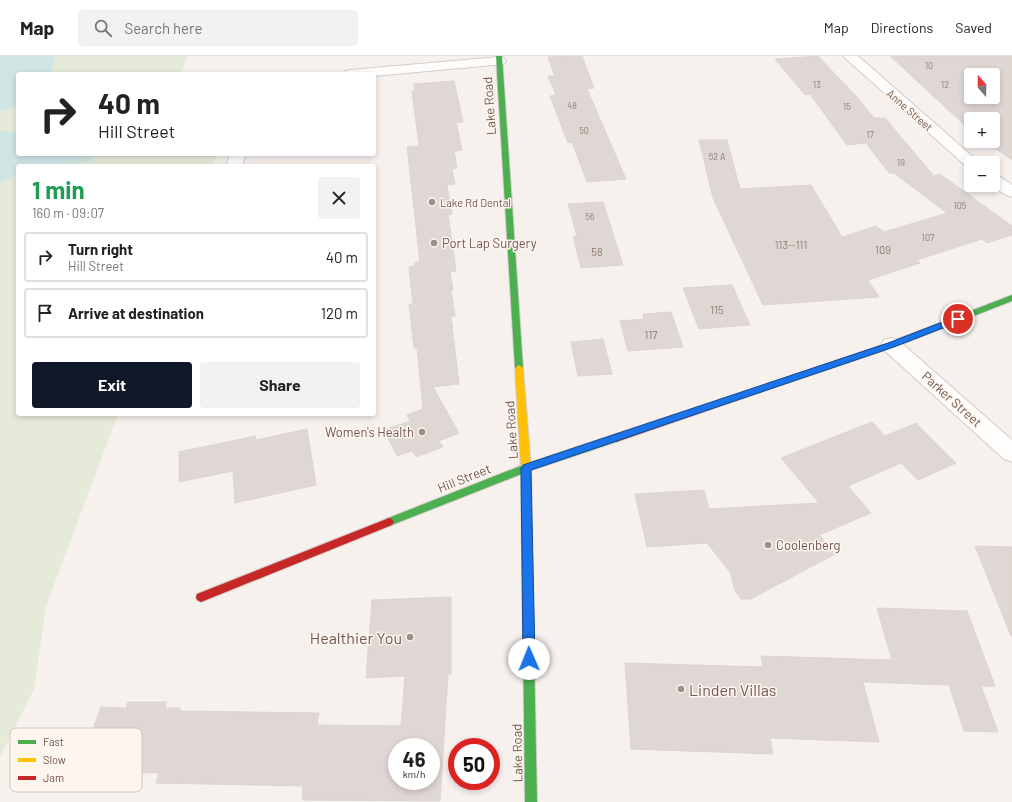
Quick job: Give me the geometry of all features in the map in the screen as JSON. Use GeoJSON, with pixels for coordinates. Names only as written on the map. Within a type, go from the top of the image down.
{"type":"FeatureCollection","features":[{"type":"Feature","properties":{"kind":"main road","name":"Lake Road"},"geometry":{"type":"LineString","coordinates":[[499,59],[526,468],[531,802]]}},
{"type":"Feature","properties":{"kind":"main road","name":"Hill Street"},"geometry":{"type":"LineString","coordinates":[[201,597],[526,468],[891,345],[1012,298]]}},
{"type":"Feature","properties":{"kind":"street","name":"Anne Street"},"geometry":{"type":"LineString","coordinates":[[850,56],[964,156]]}},
{"type":"Feature","properties":{"kind":"street"},"geometry":{"type":"LineString","coordinates":[[370,72],[499,59]]}},
{"type":"Feature","properties":{"kind":"street"},"geometry":{"type":"LineString","coordinates":[[1000,184],[1012,192]]}},
{"type":"Feature","properties":{"kind":"street","name":"Parker Street"},"geometry":{"type":"LineString","coordinates":[[891,345],[1012,453]]}},
{"type":"Feature","properties":{"kind":"green space"},"geometry":{"type":"Polygon","coordinates":[[[0,56],[187,56],[182,72],[16,72],[16,156],[216,156],[213,164],[16,164],[16,416],[117,416],[46,606],[34,689],[14,728],[10,728],[10,737],[0,757],[0,56]]]}},
{"type":"Feature","properties":{"kind":"shaded area"},"geometry":{"type":"Polygon","coordinates":[[[0,56],[55,56],[51,72],[16,72],[16,107],[0,111],[0,56]]]}},
{"type":"Feature","properties":{"kind":"shaded area"},"geometry":{"type":"Polygon","coordinates":[[[0,131],[16,132],[16,156],[93,156],[92,161],[72,164],[16,164],[16,175],[0,183],[0,131]]]}},
{"type":"Feature","properties":{"kind":"building"},"geometry":{"type":"Polygon","coordinates":[[[582,56],[594,88],[587,89],[626,179],[587,182],[572,142],[568,143],[550,96],[556,95],[548,76],[555,76],[548,57],[582,56]]]}},
{"type":"Feature","properties":{"kind":"building"},"geometry":{"type":"Polygon","coordinates":[[[818,56],[855,95],[874,118],[885,118],[934,176],[940,174],[1012,226],[1012,235],[987,243],[982,239],[917,260],[920,263],[868,280],[879,297],[763,305],[713,198],[699,140],[727,140],[740,189],[811,185],[842,237],[876,226],[884,232],[947,213],[894,173],[889,173],[866,143],[847,145],[810,94],[805,95],[775,59],[818,56]]]}},
{"type":"Feature","properties":{"kind":"building"},"geometry":{"type":"Polygon","coordinates":[[[890,56],[1012,56],[1012,160],[995,148],[1000,148],[1000,112],[964,112],[964,125],[890,56]]]}},
{"type":"Feature","properties":{"kind":"building"},"geometry":{"type":"Polygon","coordinates":[[[454,81],[463,122],[456,122],[462,150],[454,151],[457,168],[452,169],[455,184],[447,185],[452,214],[448,214],[456,271],[450,272],[455,316],[451,316],[459,384],[433,387],[459,433],[439,441],[443,447],[416,457],[412,451],[397,456],[384,430],[410,421],[407,415],[423,409],[417,348],[414,348],[409,304],[413,304],[409,267],[415,266],[415,262],[420,262],[407,147],[419,146],[412,91],[415,91],[414,84],[454,81]]]}},
{"type":"Feature","properties":{"kind":"building"},"geometry":{"type":"Polygon","coordinates":[[[603,202],[623,265],[581,268],[573,236],[577,236],[568,204],[603,202]]]}},
{"type":"Feature","properties":{"kind":"building"},"geometry":{"type":"Polygon","coordinates":[[[732,285],[750,325],[699,329],[683,288],[732,285]]]}},
{"type":"Feature","properties":{"kind":"building"},"geometry":{"type":"Polygon","coordinates":[[[671,312],[683,347],[628,351],[620,321],[644,319],[643,314],[671,312]]]}},
{"type":"Feature","properties":{"kind":"building"},"geometry":{"type":"Polygon","coordinates":[[[603,339],[612,374],[578,376],[571,342],[603,339]]]}},
{"type":"Feature","properties":{"kind":"building"},"geometry":{"type":"Polygon","coordinates":[[[872,422],[885,436],[916,423],[956,463],[918,480],[901,463],[848,486],[871,513],[819,535],[835,554],[751,599],[741,599],[735,591],[730,572],[707,543],[647,547],[635,494],[704,490],[709,509],[819,503],[781,458],[872,422]]]}},
{"type":"Feature","properties":{"kind":"building"},"geometry":{"type":"Polygon","coordinates":[[[307,429],[316,485],[235,503],[233,471],[179,482],[179,452],[255,436],[256,440],[307,429]]]}},
{"type":"Feature","properties":{"kind":"building"},"geometry":{"type":"Polygon","coordinates":[[[975,546],[1012,547],[1012,636],[1011,636],[975,546]]]}},
{"type":"Feature","properties":{"kind":"building"},"geometry":{"type":"Polygon","coordinates":[[[451,597],[451,674],[448,675],[440,801],[302,800],[303,786],[156,783],[159,773],[142,773],[142,728],[94,728],[101,707],[126,708],[128,702],[166,702],[165,708],[180,708],[180,711],[319,713],[317,725],[401,726],[405,676],[366,678],[372,600],[451,597]]]}},
{"type":"Feature","properties":{"kind":"building"},"geometry":{"type":"Polygon","coordinates":[[[877,608],[967,611],[995,686],[981,686],[998,732],[964,731],[949,685],[863,682],[879,742],[770,738],[773,754],[631,749],[625,663],[763,667],[761,656],[892,660],[877,608]]]}},
{"type":"Feature","properties":{"kind":"traffic: fast"},"geometry":{"type":"LineString","coordinates":[[499,56],[519,368]]}},
{"type":"Feature","properties":{"kind":"traffic: fast"},"geometry":{"type":"LineString","coordinates":[[729,400],[891,345],[1012,298]]}},
{"type":"Feature","properties":{"kind":"traffic: fast"},"geometry":{"type":"LineString","coordinates":[[389,522],[526,468],[616,438]]}},
{"type":"Feature","properties":{"kind":"traffic: fast"},"geometry":{"type":"LineString","coordinates":[[527,549],[531,802]]}},
{"type":"Feature","properties":{"kind":"traffic: slow"},"geometry":{"type":"LineString","coordinates":[[519,368],[526,468],[527,549]]}},
{"type":"Feature","properties":{"kind":"traffic: jam"},"geometry":{"type":"LineString","coordinates":[[616,438],[729,400]]}},
{"type":"Feature","properties":{"kind":"traffic: jam"},"geometry":{"type":"LineString","coordinates":[[201,597],[389,522]]}},
{"type":"Feature","properties":{"kind":"place","name":"Lake Rd Dental"},"geometry":{"type":"Point","coordinates":[432,202]}},
{"type":"Feature","properties":{"kind":"place","name":"Port Lap Surgery"},"geometry":{"type":"Point","coordinates":[434,243]}},
{"type":"Feature","properties":{"kind":"place","name":"Women's Health"},"geometry":{"type":"Point","coordinates":[422,432]}},
{"type":"Feature","properties":{"kind":"place","name":"Coolenberg"},"geometry":{"type":"Point","coordinates":[768,545]}},
{"type":"Feature","properties":{"kind":"place","name":"Healthier You"},"geometry":{"type":"Point","coordinates":[410,637]}},
{"type":"Feature","properties":{"kind":"place","name":"Linden Villas"},"geometry":{"type":"Point","coordinates":[681,689]}},
{"type":"Feature","properties":{"kind":"route"},"geometry":{"type":"LineString","coordinates":[[529,659],[526,468],[891,345],[958,319]]}}]}
